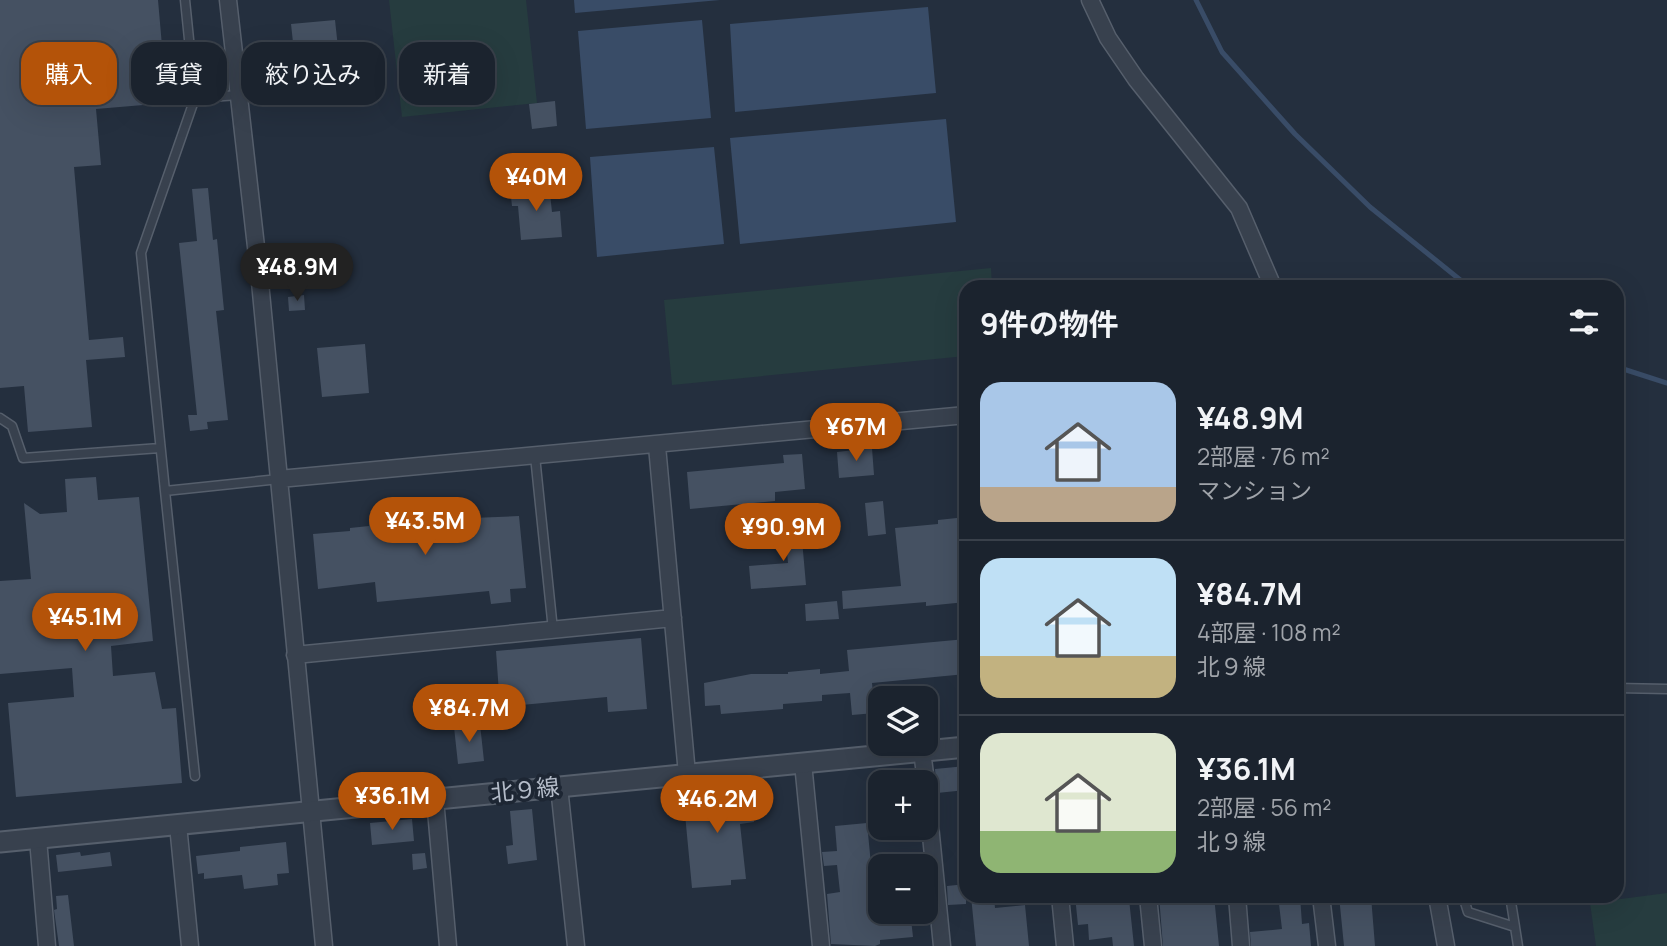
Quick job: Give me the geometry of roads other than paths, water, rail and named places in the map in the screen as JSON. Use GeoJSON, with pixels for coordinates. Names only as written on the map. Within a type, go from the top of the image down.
{"type":"FeatureCollection","features":[{"type":"Feature","properties":{"kind":"street"},"geometry":{"type":"LineString","coordinates":[[228,0],[279,480],[324,946]]}},
{"type":"Feature","properties":{"kind":"street"},"geometry":{"type":"LineString","coordinates":[[1090,0],[1108,38],[1136,79],[1238,208],[1270,280]]}},
{"type":"Feature","properties":{"kind":"street"},"geometry":{"type":"LineString","coordinates":[[279,480],[959,416]]}},
{"type":"Feature","properties":{"kind":"street"},"geometry":{"type":"LineString","coordinates":[[657,446],[687,774]]}},
{"type":"Feature","properties":{"kind":"street"},"geometry":{"type":"LineString","coordinates":[[295,655],[673,618]]}},
{"type":"Feature","properties":{"kind":"street","name":"北９線"},"geometry":{"type":"LineString","coordinates":[[938,750],[959,748]]}},
{"type":"Feature","properties":{"kind":"street","name":"北９線"},"geometry":{"type":"LineString","coordinates":[[0,842],[872,756]]}},
{"type":"Feature","properties":{"kind":"street"},"geometry":{"type":"LineString","coordinates":[[803,763],[821,946]]}},
{"type":"Feature","properties":{"kind":"street"},"geometry":{"type":"LineString","coordinates":[[559,787],[576,946]]}},
{"type":"Feature","properties":{"kind":"street"},"geometry":{"type":"LineString","coordinates":[[435,799],[448,946]]}},
{"type":"Feature","properties":{"kind":"street"},"geometry":{"type":"LineString","coordinates":[[178,825],[190,946]]}},
{"type":"Feature","properties":{"kind":"street"},"geometry":{"type":"LineString","coordinates":[[38,839],[47,946]]}},
{"type":"Feature","properties":{"kind":"street"},"geometry":{"type":"LineString","coordinates":[[932,840],[942,946]]}},
{"type":"Feature","properties":{"kind":"street"},"geometry":{"type":"LineString","coordinates":[[1061,903],[1065,946]]}},
{"type":"Feature","properties":{"kind":"street"},"geometry":{"type":"LineString","coordinates":[[1149,903],[1153,946]]}},
{"type":"Feature","properties":{"kind":"street"},"geometry":{"type":"LineString","coordinates":[[1238,903],[1241,946]]}},
{"type":"Feature","properties":{"kind":"street"},"geometry":{"type":"LineString","coordinates":[[1322,903],[1327,946]]}},
{"type":"Feature","properties":{"kind":"street"},"geometry":{"type":"LineString","coordinates":[[1438,903],[1446,946]]}},
{"type":"Feature","properties":{"kind":"lane"},"geometry":{"type":"LineString","coordinates":[[185,0],[189,42]]}},
{"type":"Feature","properties":{"kind":"lane"},"geometry":{"type":"LineString","coordinates":[[227,96],[239,95]]}},
{"type":"Feature","properties":{"kind":"lane"},"geometry":{"type":"LineString","coordinates":[[193,105],[141,253],[195,776]]}},
{"type":"Feature","properties":{"kind":"lane"},"geometry":{"type":"LineString","coordinates":[[0,418],[12,426],[23,458],[160,448]]}},
{"type":"Feature","properties":{"kind":"lane"},"geometry":{"type":"LineString","coordinates":[[534,456],[554,630]]}},
{"type":"Feature","properties":{"kind":"lane"},"geometry":{"type":"LineString","coordinates":[[165,491],[279,480]]}},
{"type":"Feature","properties":{"kind":"lane"},"geometry":{"type":"LineString","coordinates":[[1624,688],[1667,689]]}},
{"type":"Feature","properties":{"kind":"lane"},"geometry":{"type":"LineString","coordinates":[[1465,903],[1468,912],[1515,927]]}},
{"type":"Feature","properties":{"kind":"lane"},"geometry":{"type":"LineString","coordinates":[[1511,903],[1518,946]]}},
{"type":"Feature","properties":{"kind":"water"},"geometry":{"type":"Polygon","coordinates":[[[574,0],[720,0],[575,13],[574,0]]]}},
{"type":"Feature","properties":{"kind":"water"},"geometry":{"type":"Polygon","coordinates":[[[928,7],[936,93],[735,112],[730,24],[928,7]]]}},
{"type":"Feature","properties":{"kind":"water"},"geometry":{"type":"Polygon","coordinates":[[[702,20],[711,118],[586,129],[578,31],[702,20]]]}},
{"type":"Feature","properties":{"kind":"water"},"geometry":{"type":"Polygon","coordinates":[[[946,119],[956,222],[740,244],[730,138],[946,119]]]}},
{"type":"Feature","properties":{"kind":"water"},"geometry":{"type":"Polygon","coordinates":[[[714,147],[724,244],[597,257],[590,157],[714,147]]]}},
{"type":"Feature","properties":{"kind":"waterway"},"geometry":{"type":"LineString","coordinates":[[1196,0],[1222,52],[1295,134],[1370,207],[1460,280]]}},
{"type":"Feature","properties":{"kind":"waterway"},"geometry":{"type":"LineString","coordinates":[[1624,369],[1667,383]]}}]}
